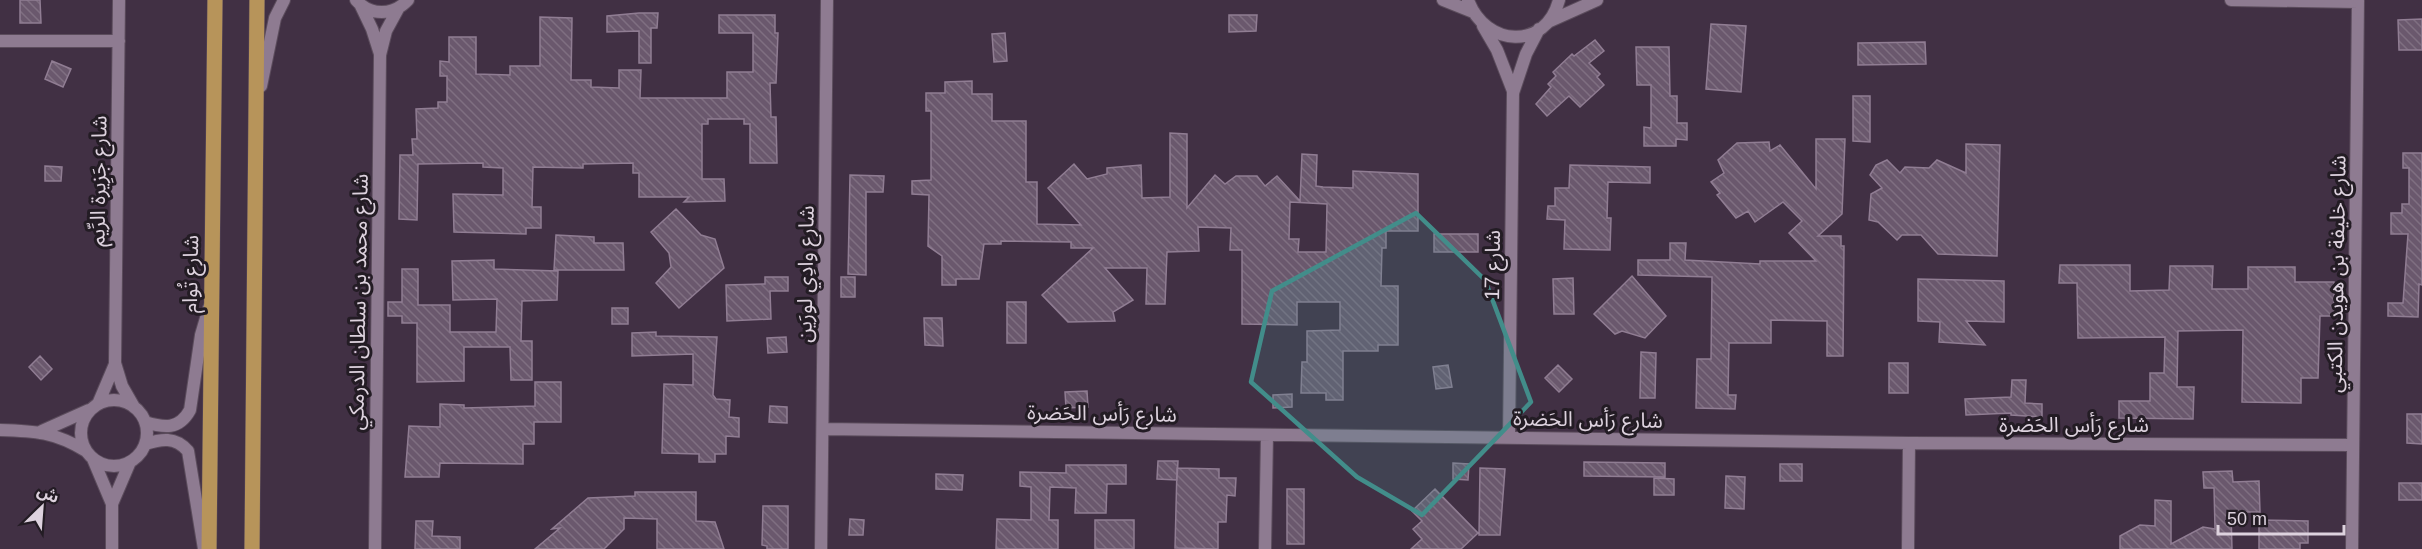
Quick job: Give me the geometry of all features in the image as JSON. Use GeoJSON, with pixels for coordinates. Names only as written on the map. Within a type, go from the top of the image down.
{"type":"FeatureCollection","features":[{"type":"Feature","properties":{"kind":"main road","name":"شارع تُوام"},"geometry":{"type":"LineString","coordinates":[[209,549],[215,0]]}},
{"type":"Feature","properties":{"kind":"main road"},"geometry":{"type":"LineString","coordinates":[[252,549],[257,0]]}},
{"type":"Feature","properties":{"kind":"street","name":"شارع جَزِيرة الرِّيم"},"geometry":{"type":"LineString","coordinates":[[119,0],[115,363],[122,386],[134,407]]}},
{"type":"Feature","properties":{"kind":"street"},"geometry":{"type":"LineString","coordinates":[[256,111],[275,18],[284,0]]}},
{"type":"Feature","properties":{"kind":"street"},"geometry":{"type":"LineString","coordinates":[[358,2],[378,12],[398,9],[408,0]]}},
{"type":"Feature","properties":{"kind":"street","name":"شارع وادِي لورَين"},"geometry":{"type":"LineString","coordinates":[[821,549],[827,0]]}},
{"type":"Feature","properties":{"kind":"street"},"geometry":{"type":"LineString","coordinates":[[1443,0],[1473,12]]}},
{"type":"Feature","properties":{"kind":"street","name":"شارع 17"},"geometry":{"type":"LineString","coordinates":[[1468,0],[1503,64],[1513,93]]}},
{"type":"Feature","properties":{"kind":"street"},"geometry":{"type":"LineString","coordinates":[[1549,21],[1559,0]]}},
{"type":"Feature","properties":{"kind":"street"},"geometry":{"type":"LineString","coordinates":[[1482,24],[1504,35],[1528,34],[1549,21],[1597,0]]}},
{"type":"Feature","properties":{"kind":"street"},"geometry":{"type":"LineString","coordinates":[[2231,0],[2358,1]]}},
{"type":"Feature","properties":{"kind":"street","name":"شارع خليفة بن هويدن الكتبي"},"geometry":{"type":"LineString","coordinates":[[2352,549],[2358,1]]}},
{"type":"Feature","properties":{"kind":"street","name":"شارع محمد بن سلطان الدرمكي"},"geometry":{"type":"LineString","coordinates":[[358,2],[372,29],[380,55]]}},
{"type":"Feature","properties":{"kind":"street","name":"شارع محمد بن سلطان الدرمكي"},"geometry":{"type":"LineString","coordinates":[[375,549],[380,55],[386,31],[398,9]]}},
{"type":"Feature","properties":{"kind":"street","name":"شارع 17"},"geometry":{"type":"LineString","coordinates":[[1509,437],[1513,93],[1521,66],[1539,29]]}},
{"type":"Feature","properties":{"kind":"street"},"geometry":{"type":"LineString","coordinates":[[0,41],[119,41]]}},
{"type":"Feature","properties":{"kind":"street"},"geometry":{"type":"LineString","coordinates":[[145,422],[165,428],[180,423],[186,418],[190,410],[201,335],[211,301]]}},
{"type":"Feature","properties":{"kind":"street","name":"شارع جَزِيرة الرِّيم"},"geometry":{"type":"LineString","coordinates":[[95,405],[115,363]]}},
{"type":"Feature","properties":{"kind":"street"},"geometry":{"type":"LineString","coordinates":[[42,431],[68,421],[95,405],[117,400],[134,407],[145,422],[145,444],[130,462],[112,504],[112,549]]}},
{"type":"Feature","properties":{"kind":"street"},"geometry":{"type":"LineString","coordinates":[[95,405],[83,420],[81,431],[112,504]]}},
{"type":"Feature","properties":{"kind":"street","name":"شارع رَأس الحَضرة"},"geometry":{"type":"LineString","coordinates":[[823,429],[2353,445]]}},
{"type":"Feature","properties":{"kind":"street"},"geometry":{"type":"LineString","coordinates":[[0,430],[42,431],[65,439],[111,466],[130,462]]}},
{"type":"Feature","properties":{"kind":"street"},"geometry":{"type":"LineString","coordinates":[[1265,549],[1267,435]]}},
{"type":"Feature","properties":{"kind":"street"},"geometry":{"type":"LineString","coordinates":[[145,444],[172,440],[188,450],[204,549]]}},
{"type":"Feature","properties":{"kind":"street"},"geometry":{"type":"LineString","coordinates":[[1908,549],[1909,442]]}},
{"type":"Feature","properties":{"kind":"highlighted area"},"geometry":{"type":"Polygon","coordinates":[[[1416,213],[1485,280],[1531,402],[1422,515],[1357,477],[1251,382],[1272,291],[1416,213]]]}},
{"type":"Feature","properties":{"kind":"building"},"geometry":{"type":"Polygon","coordinates":[[[20,0],[40,0],[41,23],[20,23],[20,0]]]}},
{"type":"Feature","properties":{"kind":"building"},"geometry":{"type":"Polygon","coordinates":[[[658,13],[657,28],[651,28],[651,63],[639,63],[639,31],[607,32],[607,16],[658,13]]]}},
{"type":"Feature","properties":{"kind":"building"},"geometry":{"type":"Polygon","coordinates":[[[719,15],[775,15],[775,33],[778,33],[776,83],[770,83],[771,117],[776,117],[777,163],[750,163],[750,124],[744,124],[744,119],[708,119],[708,124],[702,124],[702,179],[724,179],[725,201],[684,202],[689,197],[639,197],[639,173],[633,173],[633,163],[583,164],[583,168],[533,167],[532,207],[541,207],[541,228],[526,228],[526,234],[454,232],[453,194],[503,195],[503,168],[483,167],[483,163],[418,164],[417,220],[399,219],[400,155],[413,155],[412,139],[417,139],[416,109],[438,108],[438,102],[447,102],[447,76],[440,76],[440,61],[449,62],[449,37],[476,37],[476,74],[510,75],[510,66],[540,66],[540,17],[572,18],[571,80],[591,80],[591,87],[619,88],[619,70],[641,70],[640,98],[727,98],[727,72],[753,72],[753,33],[719,33],[719,15]]]}},
{"type":"Feature","properties":{"kind":"building"},"geometry":{"type":"Polygon","coordinates":[[[1229,15],[1257,15],[1256,31],[1229,32],[1229,15]]]}},
{"type":"Feature","properties":{"kind":"building"},"geometry":{"type":"Polygon","coordinates":[[[2422,19],[2422,50],[2399,50],[2398,20],[2422,19]]]}},
{"type":"Feature","properties":{"kind":"building"},"geometry":{"type":"Polygon","coordinates":[[[1711,24],[1746,26],[1741,92],[1706,89],[1711,24]]]}},
{"type":"Feature","properties":{"kind":"building"},"geometry":{"type":"Polygon","coordinates":[[[1005,33],[1007,61],[994,62],[992,34],[1005,33]]]}},
{"type":"Feature","properties":{"kind":"building"},"geometry":{"type":"Polygon","coordinates":[[[1595,40],[1604,51],[1589,63],[1600,74],[1597,77],[1604,85],[1580,107],[1569,96],[1547,116],[1536,104],[1551,87],[1548,84],[1556,76],[1553,72],[1572,54],[1574,56],[1595,40]]]}},
{"type":"Feature","properties":{"kind":"building"},"geometry":{"type":"Polygon","coordinates":[[[1925,42],[1926,64],[1858,65],[1858,43],[1925,42]]]}},
{"type":"Feature","properties":{"kind":"building"},"geometry":{"type":"Polygon","coordinates":[[[1636,47],[1669,47],[1670,96],[1677,96],[1677,123],[1687,123],[1687,140],[1676,139],[1676,146],[1644,146],[1644,127],[1651,128],[1651,85],[1637,85],[1636,47]]]}},
{"type":"Feature","properties":{"kind":"building"},"geometry":{"type":"Polygon","coordinates":[[[52,61],[71,69],[63,87],[45,79],[52,61]]]}},
{"type":"Feature","properties":{"kind":"building"},"geometry":{"type":"Polygon","coordinates":[[[972,81],[972,94],[992,94],[992,121],[1026,121],[1026,182],[1037,182],[1037,224],[1081,225],[1048,188],[1074,164],[1087,179],[1107,174],[1107,168],[1141,165],[1142,198],[1170,197],[1170,133],[1187,134],[1187,208],[1215,175],[1225,184],[1236,176],[1257,176],[1265,186],[1277,176],[1300,201],[1302,154],[1317,155],[1316,186],[1353,188],[1353,171],[1418,174],[1418,231],[1386,231],[1386,248],[1382,248],[1381,286],[1398,286],[1398,345],[1378,345],[1378,351],[1343,351],[1343,400],[1326,400],[1326,393],[1301,393],[1302,362],[1307,362],[1307,331],[1340,330],[1340,302],[1297,302],[1297,325],[1242,324],[1242,250],[1230,250],[1231,228],[1198,227],[1199,251],[1167,252],[1165,304],[1146,304],[1147,268],[1105,268],[1133,300],[1113,312],[1115,321],[1068,322],[1042,295],[1093,248],[1071,248],[1071,242],[1001,241],[1001,244],[984,244],[979,279],[956,279],[956,285],[942,285],[942,256],[928,246],[929,195],[912,194],[912,181],[931,180],[931,111],[926,111],[926,93],[945,93],[945,82],[972,81]],[[1290,202],[1289,239],[1299,239],[1298,252],[1326,252],[1327,204],[1290,202]]]}},
{"type":"Feature","properties":{"kind":"building"},"geometry":{"type":"Polygon","coordinates":[[[1853,96],[1870,96],[1870,142],[1853,141],[1853,96]]]}},
{"type":"Feature","properties":{"kind":"building"},"geometry":{"type":"Polygon","coordinates":[[[1816,139],[1845,139],[1842,214],[1818,236],[1841,236],[1841,246],[1844,246],[1843,356],[1827,356],[1827,321],[1771,320],[1771,343],[1729,343],[1728,395],[1736,395],[1735,409],[1696,408],[1697,359],[1711,359],[1712,277],[1638,275],[1638,260],[1670,260],[1670,243],[1686,243],[1685,260],[1760,264],[1760,261],[1816,261],[1789,233],[1802,221],[1783,202],[1755,222],[1748,211],[1736,218],[1717,195],[1720,193],[1711,182],[1724,173],[1718,160],[1737,143],[1769,142],[1770,151],[1780,145],[1816,189],[1816,139]]]}},
{"type":"Feature","properties":{"kind":"building"},"geometry":{"type":"Polygon","coordinates":[[[1966,144],[2000,145],[1997,256],[1938,254],[1921,235],[1902,235],[1897,240],[1878,222],[1869,220],[1871,194],[1882,188],[1870,175],[1876,165],[1887,160],[1900,173],[1905,167],[1929,168],[1937,160],[1966,173],[1966,144]]]}},
{"type":"Feature","properties":{"kind":"building"},"geometry":{"type":"Polygon","coordinates":[[[2403,153],[2422,153],[2422,285],[2419,284],[2418,317],[2388,316],[2388,303],[2403,303],[2408,234],[2391,234],[2391,213],[2402,213],[2402,204],[2409,204],[2409,168],[2403,168],[2403,153]]]}},
{"type":"Feature","properties":{"kind":"building"},"geometry":{"type":"Polygon","coordinates":[[[1570,165],[1650,167],[1650,183],[1608,182],[1607,218],[1611,218],[1610,250],[1564,249],[1565,220],[1547,219],[1548,206],[1555,206],[1555,188],[1569,188],[1570,165]]]}},
{"type":"Feature","properties":{"kind":"building"},"geometry":{"type":"Polygon","coordinates":[[[45,166],[62,167],[61,181],[45,181],[45,166]]]}},
{"type":"Feature","properties":{"kind":"building"},"geometry":{"type":"Polygon","coordinates":[[[850,175],[884,176],[883,192],[866,192],[866,275],[848,274],[850,175]]]}},
{"type":"Feature","properties":{"kind":"building"},"geometry":{"type":"Polygon","coordinates":[[[676,209],[701,235],[715,239],[724,268],[679,308],[656,283],[671,267],[669,253],[651,232],[676,209]]]}},
{"type":"Feature","properties":{"kind":"building"},"geometry":{"type":"Polygon","coordinates":[[[1434,234],[1478,234],[1478,252],[1434,252],[1434,234]]]}},
{"type":"Feature","properties":{"kind":"building"},"geometry":{"type":"Polygon","coordinates":[[[556,235],[594,237],[594,243],[623,243],[624,270],[554,270],[556,235]]]}},
{"type":"Feature","properties":{"kind":"building"},"geometry":{"type":"Polygon","coordinates":[[[494,260],[494,269],[558,271],[557,300],[522,301],[521,341],[532,341],[532,380],[511,380],[510,347],[464,347],[464,381],[417,382],[417,323],[402,323],[402,316],[388,316],[388,302],[402,302],[402,269],[418,269],[418,305],[450,305],[450,332],[496,332],[497,299],[453,300],[452,261],[494,260]]]}},
{"type":"Feature","properties":{"kind":"building"},"geometry":{"type":"Polygon","coordinates":[[[2060,265],[2130,265],[2130,291],[2169,290],[2170,266],[2213,266],[2212,289],[2248,289],[2248,267],[2295,267],[2295,282],[2334,282],[2334,316],[2320,316],[2318,378],[2301,378],[2301,403],[2242,402],[2243,330],[2178,331],[2177,387],[2194,387],[2193,419],[2119,418],[2119,401],[2150,401],[2150,373],[2164,373],[2165,337],[2078,338],[2077,283],[2059,283],[2060,265]]]}},
{"type":"Feature","properties":{"kind":"building"},"geometry":{"type":"Polygon","coordinates":[[[1632,276],[1666,316],[1645,338],[1622,331],[1615,334],[1594,314],[1632,276]]]}},
{"type":"Feature","properties":{"kind":"building"},"geometry":{"type":"Polygon","coordinates":[[[765,277],[788,277],[788,291],[770,291],[771,319],[727,321],[726,285],[765,284],[765,277]]]}},
{"type":"Feature","properties":{"kind":"building"},"geometry":{"type":"Polygon","coordinates":[[[841,277],[855,277],[855,297],[841,297],[841,277]]]}},
{"type":"Feature","properties":{"kind":"building"},"geometry":{"type":"Polygon","coordinates":[[[1573,278],[1574,314],[1554,314],[1553,279],[1573,278]]]}},
{"type":"Feature","properties":{"kind":"building"},"geometry":{"type":"Polygon","coordinates":[[[1918,279],[2004,281],[2004,322],[1966,321],[1985,345],[1939,342],[1940,322],[1918,321],[1918,279]]]}},
{"type":"Feature","properties":{"kind":"building"},"geometry":{"type":"Polygon","coordinates":[[[1007,302],[1026,302],[1026,343],[1007,343],[1007,302]]]}},
{"type":"Feature","properties":{"kind":"building"},"geometry":{"type":"Polygon","coordinates":[[[612,308],[628,308],[628,324],[612,324],[612,308]]]}},
{"type":"Feature","properties":{"kind":"building"},"geometry":{"type":"Polygon","coordinates":[[[924,318],[942,318],[943,346],[925,345],[924,318]]]}},
{"type":"Feature","properties":{"kind":"building"},"geometry":{"type":"Polygon","coordinates":[[[656,332],[656,336],[717,337],[713,395],[716,399],[730,400],[729,417],[739,418],[739,437],[726,436],[726,454],[715,454],[715,462],[699,462],[699,454],[662,453],[664,384],[693,385],[693,354],[632,356],[632,333],[656,332]]]}},
{"type":"Feature","properties":{"kind":"building"},"geometry":{"type":"Polygon","coordinates":[[[786,337],[787,352],[768,353],[767,338],[786,337]]]}},
{"type":"Feature","properties":{"kind":"building"},"geometry":{"type":"Polygon","coordinates":[[[1641,352],[1656,353],[1655,398],[1640,398],[1641,352]]]}},
{"type":"Feature","properties":{"kind":"building"},"geometry":{"type":"Polygon","coordinates":[[[40,356],[52,369],[41,380],[29,367],[40,356]]]}},
{"type":"Feature","properties":{"kind":"building"},"geometry":{"type":"Polygon","coordinates":[[[1889,363],[1908,363],[1908,393],[1889,393],[1889,363]]]}},
{"type":"Feature","properties":{"kind":"building"},"geometry":{"type":"Polygon","coordinates":[[[1448,365],[1452,387],[1436,389],[1433,367],[1448,365]]]}},
{"type":"Feature","properties":{"kind":"building"},"geometry":{"type":"Polygon","coordinates":[[[1558,365],[1572,379],[1559,392],[1545,378],[1558,365]]]}},
{"type":"Feature","properties":{"kind":"building"},"geometry":{"type":"Polygon","coordinates":[[[2012,380],[2026,380],[2025,403],[2042,404],[2042,417],[2011,415],[2011,413],[1966,415],[1965,399],[2011,397],[2012,380]]]}},
{"type":"Feature","properties":{"kind":"building"},"geometry":{"type":"Polygon","coordinates":[[[535,382],[561,382],[561,422],[534,422],[534,444],[523,444],[523,464],[440,463],[439,477],[405,477],[409,426],[440,427],[440,404],[464,405],[464,408],[535,406],[535,382]]]}},
{"type":"Feature","properties":{"kind":"building"},"geometry":{"type":"Polygon","coordinates":[[[1087,391],[1088,407],[1066,408],[1065,392],[1087,391]]]}},
{"type":"Feature","properties":{"kind":"building"},"geometry":{"type":"Polygon","coordinates":[[[1292,394],[1292,407],[1273,408],[1273,395],[1292,394]]]}},
{"type":"Feature","properties":{"kind":"building"},"geometry":{"type":"Polygon","coordinates":[[[770,406],[787,407],[787,423],[769,422],[770,406]]]}},
{"type":"Feature","properties":{"kind":"building"},"geometry":{"type":"Polygon","coordinates":[[[2407,414],[2422,414],[2422,444],[2407,443],[2407,414]]]}},
{"type":"Feature","properties":{"kind":"building"},"geometry":{"type":"Polygon","coordinates":[[[1158,461],[1178,461],[1177,480],[1157,479],[1158,461]]]}},
{"type":"Feature","properties":{"kind":"building"},"geometry":{"type":"Polygon","coordinates":[[[1584,462],[1665,463],[1665,477],[1584,476],[1584,462]]]}},
{"type":"Feature","properties":{"kind":"building"},"geometry":{"type":"Polygon","coordinates":[[[1453,463],[1469,464],[1468,480],[1453,479],[1453,463]]]}},
{"type":"Feature","properties":{"kind":"building"},"geometry":{"type":"Polygon","coordinates":[[[1780,464],[1802,464],[1802,481],[1780,481],[1780,464]]]}},
{"type":"Feature","properties":{"kind":"building"},"geometry":{"type":"Polygon","coordinates":[[[1066,465],[1126,465],[1126,484],[1107,484],[1106,513],[1075,513],[1076,488],[1050,487],[1049,520],[1058,520],[1058,549],[996,549],[997,519],[1031,520],[1031,487],[1020,486],[1020,472],[1066,473],[1066,465]]]}},
{"type":"Feature","properties":{"kind":"building"},"geometry":{"type":"Polygon","coordinates":[[[1177,468],[1219,469],[1219,478],[1236,478],[1235,496],[1227,495],[1226,522],[1218,522],[1218,549],[1175,548],[1177,468]]]}},
{"type":"Feature","properties":{"kind":"building"},"geometry":{"type":"Polygon","coordinates":[[[1480,468],[1505,469],[1500,535],[1479,535],[1480,468]]]}},
{"type":"Feature","properties":{"kind":"building"},"geometry":{"type":"Polygon","coordinates":[[[2232,471],[2233,482],[2259,481],[2260,512],[2231,512],[2232,549],[2120,549],[2120,536],[2140,525],[2155,526],[2155,500],[2171,501],[2171,544],[2203,527],[2215,529],[2214,488],[2204,488],[2203,472],[2232,471]]]}},
{"type":"Feature","properties":{"kind":"building"},"geometry":{"type":"Polygon","coordinates":[[[936,474],[963,475],[962,490],[936,489],[936,474]]]}},
{"type":"Feature","properties":{"kind":"building"},"geometry":{"type":"Polygon","coordinates":[[[1726,476],[1745,477],[1744,509],[1725,508],[1726,476]]]}},
{"type":"Feature","properties":{"kind":"building"},"geometry":{"type":"Polygon","coordinates":[[[1654,478],[1674,479],[1674,495],[1654,495],[1654,478]]]}},
{"type":"Feature","properties":{"kind":"building"},"geometry":{"type":"Polygon","coordinates":[[[2399,483],[2422,483],[2422,500],[2399,500],[2399,483]]]}},
{"type":"Feature","properties":{"kind":"building"},"geometry":{"type":"Polygon","coordinates":[[[1287,489],[1304,489],[1304,544],[1287,544],[1287,489]]]}},
{"type":"Feature","properties":{"kind":"building"},"geometry":{"type":"Polygon","coordinates":[[[1435,489],[1478,533],[1461,549],[1411,549],[1422,539],[1413,529],[1422,521],[1412,511],[1435,489]]]}},
{"type":"Feature","properties":{"kind":"building"},"geometry":{"type":"Polygon","coordinates":[[[635,492],[696,492],[696,521],[715,522],[724,549],[657,549],[657,519],[624,518],[624,529],[604,549],[535,549],[560,528],[552,529],[588,498],[635,496],[635,492]]]}},
{"type":"Feature","properties":{"kind":"building"},"geometry":{"type":"Polygon","coordinates":[[[763,506],[788,506],[788,549],[767,549],[767,546],[762,545],[763,506]]]}},
{"type":"Feature","properties":{"kind":"building"},"geometry":{"type":"Polygon","coordinates":[[[850,519],[864,520],[863,535],[849,535],[850,519]]]}},
{"type":"Feature","properties":{"kind":"building"},"geometry":{"type":"Polygon","coordinates":[[[1095,520],[1134,520],[1134,549],[1095,549],[1095,520]]]}},
{"type":"Feature","properties":{"kind":"building"},"geometry":{"type":"Polygon","coordinates":[[[2259,520],[2308,521],[2308,543],[2300,543],[2300,549],[2259,549],[2259,520]]]}},
{"type":"Feature","properties":{"kind":"building"},"geometry":{"type":"Polygon","coordinates":[[[416,521],[433,521],[432,536],[460,537],[460,549],[415,549],[416,521]]]}}]}
